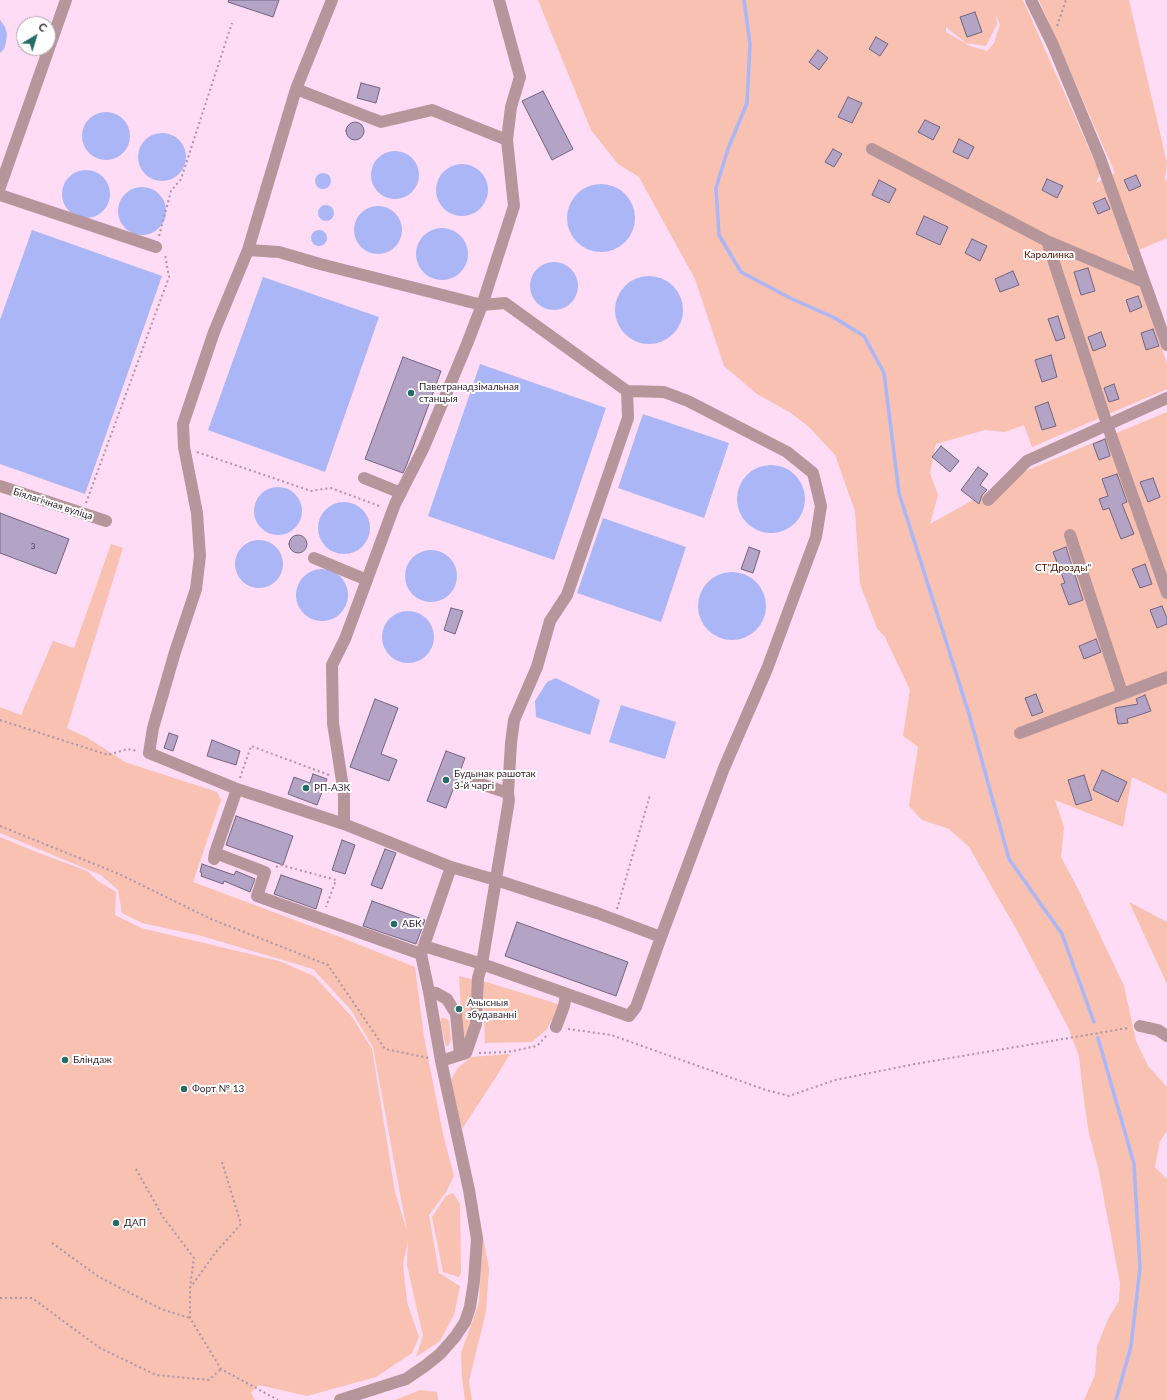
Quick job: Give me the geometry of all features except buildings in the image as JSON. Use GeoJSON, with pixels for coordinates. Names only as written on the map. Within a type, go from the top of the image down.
{"type":"FeatureCollection","features":[{"type":"Feature","properties":{"kind":"street"},"geometry":{"type":"LineString","coordinates":[[0,187],[66,0]]}},
{"type":"Feature","properties":{"kind":"street"},"geometry":{"type":"LineString","coordinates":[[332,0],[296,89],[248,250],[214,332],[184,424],[184,447],[197,513],[200,556],[196,589],[175,652],[153,728],[149,753],[237,789],[344,824],[450,867],[496,880],[613,919],[661,937]]}},
{"type":"Feature","properties":{"kind":"street"},"geometry":{"type":"LineString","coordinates":[[344,824],[344,794],[333,723],[332,665],[345,639],[393,510],[424,447],[482,304],[514,206],[506,140],[511,107],[520,77],[498,0]]}},
{"type":"Feature","properties":{"kind":"street"},"geometry":{"type":"LineString","coordinates":[[1031,0],[1052,43],[1100,158],[1167,345]]}},
{"type":"Feature","properties":{"kind":"street"},"geometry":{"type":"LineString","coordinates":[[296,89],[381,122],[432,110],[506,140]]}},
{"type":"Feature","properties":{"kind":"street"},"geometry":{"type":"LineString","coordinates":[[872,148],[1047,241],[1144,282]]}},
{"type":"Feature","properties":{"kind":"street"},"geometry":{"type":"LineString","coordinates":[[0,195],[156,247]]}},
{"type":"Feature","properties":{"kind":"street"},"geometry":{"type":"LineString","coordinates":[[1047,241],[1107,424],[1167,593]]}},
{"type":"Feature","properties":{"kind":"street"},"geometry":{"type":"LineString","coordinates":[[237,789],[214,856],[265,872],[257,896],[423,955],[482,964],[629,1016],[636,1007],[724,768],[767,669],[816,537],[821,506],[813,473],[787,452],[688,401],[664,392],[627,390],[505,303],[482,304],[320,264],[279,252],[248,250]]}},
{"type":"Feature","properties":{"kind":"street"},"geometry":{"type":"LineString","coordinates":[[441,1061],[463,1054],[476,1024],[478,978],[482,964],[509,800],[508,793],[511,742],[514,720],[537,667],[550,621],[567,595],[628,418],[627,390]]}},
{"type":"Feature","properties":{"kind":"street"},"geometry":{"type":"LineString","coordinates":[[988,500],[1027,461],[1167,398]]}},
{"type":"Feature","properties":{"kind":"street"},"geometry":{"type":"LineString","coordinates":[[364,478],[401,493]]}},
{"type":"Feature","properties":{"kind":"street","name":"Біялагічная вуліца"},"geometry":{"type":"LineString","coordinates":[[0,486],[106,521]]}},
{"type":"Feature","properties":{"kind":"street"},"geometry":{"type":"LineString","coordinates":[[1070,535],[1122,693]]}},
{"type":"Feature","properties":{"kind":"street"},"geometry":{"type":"LineString","coordinates":[[314,558],[367,580]]}},
{"type":"Feature","properties":{"kind":"street"},"geometry":{"type":"LineString","coordinates":[[1020,734],[1122,693],[1167,677]]}},
{"type":"Feature","properties":{"kind":"street"},"geometry":{"type":"LineString","coordinates":[[466,779],[508,793]]}},
{"type":"Feature","properties":{"kind":"street"},"geometry":{"type":"LineString","coordinates":[[340,1400],[406,1378],[425,1366],[440,1354],[455,1337],[464,1322],[470,1307],[474,1281],[477,1239],[469,1190],[441,1061],[423,955],[450,867]]}},
{"type":"Feature","properties":{"kind":"street"},"geometry":{"type":"LineString","coordinates":[[429,992],[436,993],[447,999],[456,1014],[463,1054]]}},
{"type":"Feature","properties":{"kind":"street"},"geometry":{"type":"LineString","coordinates":[[556,1027],[564,1006],[566,994]]}},
{"type":"Feature","properties":{"kind":"street"},"geometry":{"type":"LineString","coordinates":[[1140,1026],[1158,1030],[1167,1036]]}},
{"type":"Feature","properties":{"kind":"path"},"geometry":{"type":"LineString","coordinates":[[1052,43],[1066,0]]}},
{"type":"Feature","properties":{"kind":"path"},"geometry":{"type":"LineString","coordinates":[[82,514],[169,276],[164,251],[156,247],[171,191],[181,179],[232,23]]}},
{"type":"Feature","properties":{"kind":"path"},"geometry":{"type":"LineString","coordinates":[[184,447],[310,491],[331,488],[393,510]]}},
{"type":"Feature","properties":{"kind":"path"},"geometry":{"type":"LineString","coordinates":[[0,720],[108,756],[128,749],[149,753]]}},
{"type":"Feature","properties":{"kind":"path"},"geometry":{"type":"LineString","coordinates":[[237,789],[251,746],[342,780]]}},
{"type":"Feature","properties":{"kind":"path"},"geometry":{"type":"LineString","coordinates":[[613,919],[650,795]]}},
{"type":"Feature","properties":{"kind":"path"},"geometry":{"type":"LineString","coordinates":[[0,826],[119,874],[211,919],[328,965],[385,1049],[441,1061]]}},
{"type":"Feature","properties":{"kind":"path"},"geometry":{"type":"LineString","coordinates":[[265,872],[281,865],[336,880],[322,920]]}},
{"type":"Feature","properties":{"kind":"path"},"geometry":{"type":"LineString","coordinates":[[463,1054],[508,1052],[537,1046],[556,1027],[611,1035],[766,1090],[789,1096],[835,1080],[915,1064],[1140,1026]]}},
{"type":"Feature","properties":{"kind":"path"},"geometry":{"type":"LineString","coordinates":[[190,1288],[216,1252],[240,1224],[222,1162]]}},
{"type":"Feature","properties":{"kind":"path"},"geometry":{"type":"LineString","coordinates":[[136,1170],[162,1217],[194,1258],[190,1288],[190,1318],[221,1369],[278,1400]]}},
{"type":"Feature","properties":{"kind":"path"},"geometry":{"type":"LineString","coordinates":[[52,1243],[99,1277],[161,1309],[190,1318]]}},
{"type":"Feature","properties":{"kind":"path"},"geometry":{"type":"LineString","coordinates":[[0,1298],[32,1298],[100,1348],[156,1375],[209,1380],[221,1369]]}},
{"type":"Feature","properties":{"kind":"green space"},"geometry":{"type":"Polygon","coordinates":[[[538,0],[1023,0],[1100,173],[1096,183],[1115,173],[1039,0],[1129,0],[1167,163],[1165,179],[1167,181],[1167,238],[1127,255],[1142,288],[1167,364],[1167,389],[1032,447],[1024,425],[1005,432],[985,430],[936,444],[930,473],[938,495],[930,524],[1023,472],[1167,412],[1167,794],[1132,777],[1123,827],[1055,800],[1064,827],[1061,857],[1078,889],[1124,986],[1136,1041],[1148,1066],[1167,1087],[1167,1131],[1160,1141],[1155,1167],[1167,1179],[1167,1400],[1084,1400],[1095,1375],[1097,1347],[1108,1319],[1119,1301],[1120,1283],[1098,1167],[1089,1134],[1079,1056],[1068,1027],[1019,934],[969,847],[949,829],[922,820],[909,806],[918,747],[903,736],[910,690],[885,637],[877,628],[860,584],[855,511],[835,455],[809,427],[791,413],[757,394],[724,366],[695,279],[639,177],[618,164],[591,130],[538,0]],[[996,15],[997,24],[986,46],[966,43],[946,27],[946,32],[970,46],[987,51],[994,43],[1000,25],[996,15]]]}},
{"type":"Feature","properties":{"kind":"green space"},"geometry":{"type":"Polygon","coordinates":[[[111,544],[123,548],[67,728],[88,738],[125,762],[217,792],[221,800],[193,882],[415,967],[424,1037],[443,1134],[454,1176],[446,1192],[429,1215],[439,1273],[460,1286],[454,1315],[440,1341],[416,1357],[423,1336],[407,1265],[408,1241],[403,1264],[407,1302],[419,1337],[412,1353],[376,1377],[307,1396],[259,1385],[251,1393],[255,1400],[0,1400],[0,837],[87,871],[98,881],[116,892],[115,915],[141,928],[279,961],[314,976],[352,1017],[372,1049],[395,1192],[407,1231],[373,1047],[351,1010],[313,969],[202,936],[142,923],[122,913],[118,890],[101,875],[0,833],[0,707],[21,715],[53,641],[74,648],[111,544]]]}},
{"type":"Feature","properties":{"kind":"green space"},"geometry":{"type":"Polygon","coordinates":[[[1129,902],[1167,922],[1167,984],[1129,902]]]}},
{"type":"Feature","properties":{"kind":"green space"},"geometry":{"type":"Polygon","coordinates":[[[459,976],[472,979],[472,1024],[463,1043],[459,976]]]}},
{"type":"Feature","properties":{"kind":"green space"},"geometry":{"type":"Polygon","coordinates":[[[483,981],[558,1004],[558,1010],[546,1030],[532,1042],[485,1043],[483,981]]]}},
{"type":"Feature","properties":{"kind":"green space"},"geometry":{"type":"Polygon","coordinates":[[[442,1018],[449,1021],[451,1039],[449,1045],[446,1046],[440,1022],[442,1018]]]}},
{"type":"Feature","properties":{"kind":"green space"},"geometry":{"type":"Polygon","coordinates":[[[510,1054],[462,1129],[451,1080],[458,1068],[471,1057],[510,1054]]]}},
{"type":"Feature","properties":{"kind":"green space"},"geometry":{"type":"Polygon","coordinates":[[[453,1193],[460,1204],[461,1273],[459,1277],[443,1272],[432,1217],[446,1196],[453,1193]]]}},
{"type":"Feature","properties":{"kind":"green space"},"geometry":{"type":"Polygon","coordinates":[[[479,1214],[489,1269],[486,1312],[469,1381],[472,1400],[465,1400],[461,1353],[479,1303],[482,1247],[479,1214]]]}},
{"type":"Feature","properties":{"kind":"green space"},"geometry":{"type":"Polygon","coordinates":[[[420,1390],[437,1392],[438,1400],[395,1400],[420,1390]]]}},
{"type":"Feature","properties":{"kind":"water"},"geometry":{"type":"Polygon","coordinates":[[[0,20],[5,27],[7,34],[4,49],[0,53],[0,20]]]}},
{"type":"Feature","properties":{"kind":"water"},"geometry":{"type":"Polygon","coordinates":[[[101,112],[111,112],[123,119],[130,131],[130,141],[123,153],[111,160],[101,160],[93,156],[86,149],[82,141],[82,131],[86,123],[93,116],[101,112]]]}},
{"type":"Feature","properties":{"kind":"water"},"geometry":{"type":"Polygon","coordinates":[[[157,133],[167,133],[179,140],[186,152],[186,162],[179,174],[167,181],[157,181],[149,177],[142,170],[138,162],[138,152],[142,144],[149,137],[157,133]]]}},
{"type":"Feature","properties":{"kind":"water"},"geometry":{"type":"Polygon","coordinates":[[[390,151],[400,151],[412,158],[419,170],[419,180],[412,192],[400,199],[390,199],[382,195],[375,188],[371,180],[371,170],[375,162],[382,155],[390,151]]]}},
{"type":"Feature","properties":{"kind":"water"},"geometry":{"type":"Polygon","coordinates":[[[457,164],[467,164],[477,168],[484,175],[488,185],[488,195],[484,205],[477,212],[467,216],[457,216],[447,212],[440,205],[436,195],[436,185],[440,175],[447,168],[457,164]]]}},
{"type":"Feature","properties":{"kind":"water"},"geometry":{"type":"Polygon","coordinates":[[[81,170],[91,170],[103,177],[110,189],[110,199],[103,211],[91,218],[81,218],[73,214],[66,207],[62,199],[62,189],[66,181],[73,174],[81,170]]]}},
{"type":"Feature","properties":{"kind":"water"},"geometry":{"type":"Polygon","coordinates":[[[323,173],[329,175],[331,181],[329,187],[323,189],[317,187],[315,181],[317,175],[323,173]]]}},
{"type":"Feature","properties":{"kind":"water"},"geometry":{"type":"Polygon","coordinates":[[[601,184],[614,187],[625,194],[632,205],[635,218],[632,231],[625,242],[614,249],[601,252],[588,249],[577,242],[570,231],[567,218],[570,205],[577,194],[588,187],[601,184]]]}},
{"type":"Feature","properties":{"kind":"water"},"geometry":{"type":"Polygon","coordinates":[[[137,187],[147,187],[159,194],[166,206],[166,216],[159,228],[147,235],[137,235],[129,231],[122,224],[118,216],[118,206],[122,198],[129,191],[137,187]]]}},
{"type":"Feature","properties":{"kind":"water"},"geometry":{"type":"Polygon","coordinates":[[[323,205],[329,205],[334,210],[332,219],[329,221],[323,221],[318,216],[318,210],[323,205]]]}},
{"type":"Feature","properties":{"kind":"water"},"geometry":{"type":"Polygon","coordinates":[[[373,206],[383,206],[395,213],[402,225],[402,235],[395,247],[383,254],[373,254],[365,250],[358,243],[354,235],[354,225],[358,217],[365,210],[373,206]]]}},
{"type":"Feature","properties":{"kind":"water"},"geometry":{"type":"Polygon","coordinates":[[[437,228],[447,228],[457,232],[464,239],[468,249],[468,259],[464,269],[457,276],[447,280],[437,280],[427,276],[420,269],[416,259],[416,249],[420,239],[427,232],[437,228]]]}},
{"type":"Feature","properties":{"kind":"water"},"geometry":{"type":"Polygon","coordinates":[[[32,230],[162,276],[85,494],[0,464],[0,320],[32,230]]]}},
{"type":"Feature","properties":{"kind":"water"},"geometry":{"type":"Polygon","coordinates":[[[316,230],[322,230],[327,235],[325,244],[322,246],[316,246],[311,241],[311,235],[316,230]]]}},
{"type":"Feature","properties":{"kind":"water"},"geometry":{"type":"Polygon","coordinates":[[[549,262],[559,262],[571,269],[578,281],[578,291],[571,303],[559,310],[549,310],[541,306],[534,299],[530,291],[530,281],[534,273],[541,266],[549,262]]]}},
{"type":"Feature","properties":{"kind":"water"},"geometry":{"type":"Polygon","coordinates":[[[649,276],[662,279],[673,286],[680,297],[683,310],[680,323],[673,334],[662,341],[649,344],[636,341],[625,334],[618,323],[615,310],[618,297],[625,286],[636,279],[649,276]]]}},
{"type":"Feature","properties":{"kind":"water"},"geometry":{"type":"Polygon","coordinates":[[[263,277],[379,317],[325,472],[208,430],[263,277]]]}},
{"type":"Feature","properties":{"kind":"water"},"geometry":{"type":"Polygon","coordinates":[[[480,364],[606,408],[554,560],[428,516],[480,364]]]}},
{"type":"Feature","properties":{"kind":"water"},"geometry":{"type":"Polygon","coordinates":[[[643,414],[729,443],[704,518],[618,488],[643,414]]]}},
{"type":"Feature","properties":{"kind":"water"},"geometry":{"type":"Polygon","coordinates":[[[771,465],[784,468],[795,475],[802,486],[805,499],[802,512],[795,523],[784,530],[771,533],[758,530],[747,523],[740,512],[737,499],[740,486],[747,475],[758,468],[771,465]]]}},
{"type":"Feature","properties":{"kind":"water"},"geometry":{"type":"Polygon","coordinates":[[[273,487],[283,487],[295,494],[302,506],[302,516],[295,528],[283,535],[273,535],[265,531],[258,524],[254,516],[254,506],[258,498],[265,491],[273,487]]]}},
{"type":"Feature","properties":{"kind":"water"},"geometry":{"type":"Polygon","coordinates":[[[339,502],[349,502],[359,506],[366,513],[370,523],[370,533],[366,543],[359,550],[349,554],[339,554],[329,550],[322,543],[318,533],[318,523],[322,513],[329,506],[339,502]]]}},
{"type":"Feature","properties":{"kind":"water"},"geometry":{"type":"Polygon","coordinates":[[[603,518],[686,547],[661,622],[577,593],[603,518]]]}},
{"type":"Feature","properties":{"kind":"water"},"geometry":{"type":"Polygon","coordinates":[[[254,540],[264,540],[276,547],[283,559],[283,569],[276,581],[264,588],[254,588],[246,584],[239,577],[235,569],[235,559],[239,551],[246,544],[254,540]]]}},
{"type":"Feature","properties":{"kind":"water"},"geometry":{"type":"Polygon","coordinates":[[[426,550],[436,550],[446,554],[453,561],[457,571],[457,581],[453,591],[446,598],[436,602],[426,602],[416,598],[409,591],[405,581],[405,571],[409,561],[416,554],[426,550]]]}},
{"type":"Feature","properties":{"kind":"water"},"geometry":{"type":"Polygon","coordinates":[[[317,569],[327,569],[337,573],[344,580],[348,590],[348,600],[344,610],[337,617],[327,621],[317,621],[307,617],[300,610],[296,600],[296,590],[300,580],[307,573],[317,569]]]}},
{"type":"Feature","properties":{"kind":"water"},"geometry":{"type":"Polygon","coordinates":[[[732,572],[745,575],[756,582],[763,593],[766,606],[763,619],[756,630],[745,637],[732,640],[719,637],[708,630],[701,619],[698,606],[701,593],[708,582],[719,575],[732,572]]]}},
{"type":"Feature","properties":{"kind":"water"},"geometry":{"type":"Polygon","coordinates":[[[403,611],[413,611],[423,615],[430,622],[434,632],[434,642],[430,652],[423,659],[413,663],[403,663],[393,659],[386,652],[382,642],[382,632],[386,622],[393,615],[403,611]]]}},
{"type":"Feature","properties":{"kind":"water"},"geometry":{"type":"Polygon","coordinates":[[[556,678],[600,700],[590,735],[536,717],[535,701],[547,682],[556,678]]]}},
{"type":"Feature","properties":{"kind":"water"},"geometry":{"type":"Polygon","coordinates":[[[621,705],[676,722],[665,759],[609,742],[621,705]]]}},
{"type":"Feature","properties":{"kind":"waterway"},"geometry":{"type":"LineString","coordinates":[[744,0],[750,44],[747,103],[728,149],[716,188],[719,235],[741,272],[792,299],[833,317],[864,336],[884,373],[899,493],[969,714],[1009,859],[1062,934],[1094,1022]]}},
{"type":"Feature","properties":{"kind":"waterway"},"geometry":{"type":"LineString","coordinates":[[1098,1038],[1134,1164],[1140,1268],[1131,1346],[1116,1400]]}},
{"type":"Feature","properties":{"kind":"place","name":"Паветранадзімальная станцыя"},"geometry":{"type":"Point","coordinates":[411,393]}},
{"type":"Feature","properties":{"kind":"place","name":"Будынак рашотак 3-й чаргі"},"geometry":{"type":"Point","coordinates":[446,780]}},
{"type":"Feature","properties":{"kind":"place","name":"РП-АЗК"},"geometry":{"type":"Point","coordinates":[306,788]}},
{"type":"Feature","properties":{"kind":"place","name":"АБК"},"geometry":{"type":"Point","coordinates":[394,924]}},
{"type":"Feature","properties":{"kind":"place","name":"Ачысныя збудаванні"},"geometry":{"type":"Point","coordinates":[459,1009]}},
{"type":"Feature","properties":{"kind":"place","name":"Бліндаж"},"geometry":{"type":"Point","coordinates":[65,1060]}},
{"type":"Feature","properties":{"kind":"place","name":"Форт № 13"},"geometry":{"type":"Point","coordinates":[184,1089]}},
{"type":"Feature","properties":{"kind":"place","name":"ДАП"},"geometry":{"type":"Point","coordinates":[116,1223]}},
{"type":"Feature","properties":{"kind":"park label","name":"Каролинка"},"geometry":{"type":"Point","coordinates":[1049,255]}},
{"type":"Feature","properties":{"kind":"park label","name":"СТ\"Дрозды\""},"geometry":{"type":"Point","coordinates":[1063,568]}}]}
